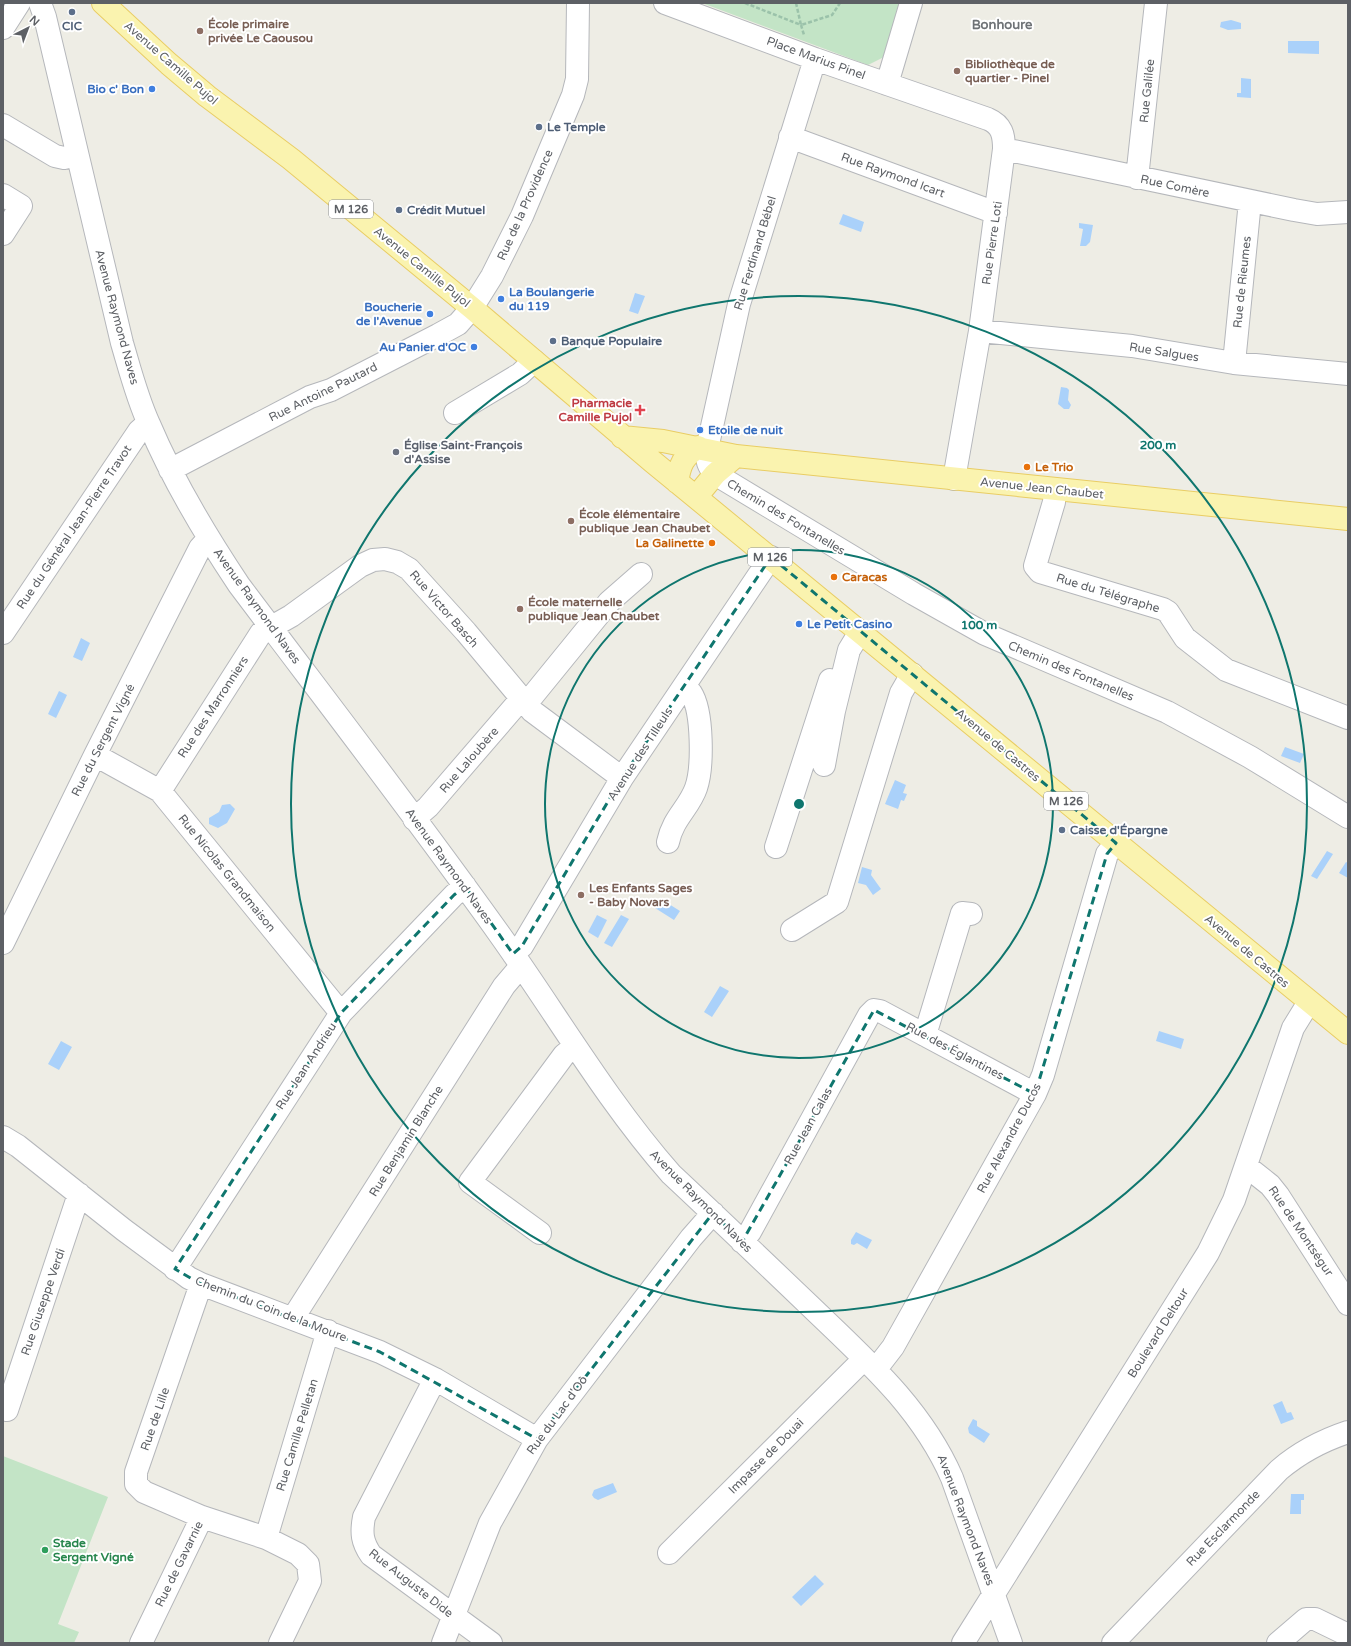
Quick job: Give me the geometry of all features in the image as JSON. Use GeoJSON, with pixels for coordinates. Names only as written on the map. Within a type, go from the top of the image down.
{"type":"FeatureCollection","features":[{"type":"Feature","properties":{"kind":"main road","name":"Avenue Camille Pujol"},"geometry":{"type":"LineString","coordinates":[[103,3],[169,64],[207,96],[291,159],[472,308],[685,489]]}},
{"type":"Feature","properties":{"kind":"main road","name":"Avenue Jean Chaubet"},"geometry":{"type":"LineString","coordinates":[[622,437],[663,441],[736,456],[1348,519]]}},
{"type":"Feature","properties":{"kind":"main road"},"geometry":{"type":"LineString","coordinates":[[703,448],[687,454],[680,468],[685,489],[715,474],[736,456]]}},
{"type":"Feature","properties":{"kind":"main road","name":"Avenue de Castres"},"geometry":{"type":"LineString","coordinates":[[685,489],[771,557],[1348,1033]]}},
{"type":"Feature","properties":{"kind":"street"},"geometry":{"type":"LineString","coordinates":[[3,28],[19,3]]}},
{"type":"Feature","properties":{"kind":"street","name":"Avenue Raymond Naves"},"geometry":{"type":"LineString","coordinates":[[40,3],[45,17],[122,343],[148,423],[170,470],[208,539],[239,585],[465,886],[641,1140],[671,1174],[870,1364],[915,1414],[942,1456],[994,1592],[1011,1643]]}},
{"type":"Feature","properties":{"kind":"street","name":"Rue de la Providence"},"geometry":{"type":"LineString","coordinates":[[472,308],[492,276],[522,216],[573,96],[577,79],[578,3]]}},
{"type":"Feature","properties":{"kind":"street","name":"Place Marius Pinel"},"geometry":{"type":"LineString","coordinates":[[665,3],[887,84]]}},
{"type":"Feature","properties":{"kind":"street"},"geometry":{"type":"LineString","coordinates":[[887,84],[911,3]]}},
{"type":"Feature","properties":{"kind":"street","name":"Rue Galilée"},"geometry":{"type":"LineString","coordinates":[[1137,178],[1156,3]]}},
{"type":"Feature","properties":{"kind":"street","name":"Rue Ferdinand Bébel"},"geometry":{"type":"LineString","coordinates":[[703,448],[739,304],[815,59]]}},
{"type":"Feature","properties":{"kind":"street","name":"Rue Pierre Loti"},"geometry":{"type":"LineString","coordinates":[[887,84],[995,123],[1002,130],[1004,138],[1004,149],[980,331],[954,479]]}},
{"type":"Feature","properties":{"kind":"street"},"geometry":{"type":"LineString","coordinates":[[3,125],[55,156],[64,158],[77,155]]}},
{"type":"Feature","properties":{"kind":"street","name":"Rue Raymond Icart"},"geometry":{"type":"LineString","coordinates":[[790,137],[996,213]]}},
{"type":"Feature","properties":{"kind":"street","name":"Rue Comère"},"geometry":{"type":"LineString","coordinates":[[1004,149],[1112,171],[1137,178],[1317,214],[1348,212]]}},
{"type":"Feature","properties":{"kind":"street"},"geometry":{"type":"LineString","coordinates":[[3,195],[21,206],[3,234]]}},
{"type":"Feature","properties":{"kind":"street","name":"Rue de Rieumes"},"geometry":{"type":"LineString","coordinates":[[1234,363],[1250,201]]}},
{"type":"Feature","properties":{"kind":"street","name":"Rue Antoine Pautard"},"geometry":{"type":"LineString","coordinates":[[170,470],[310,397],[331,390],[438,335],[458,324],[472,308]]}},
{"type":"Feature","properties":{"kind":"street","name":"Rue Salgues"},"geometry":{"type":"LineString","coordinates":[[980,331],[1132,346],[1234,363],[1348,374]]}},
{"type":"Feature","properties":{"kind":"street"},"geometry":{"type":"LineString","coordinates":[[455,413],[520,374],[534,361]]}},
{"type":"Feature","properties":{"kind":"street","name":"Rue du Général Jean-Pierre Travot"},"geometry":{"type":"LineString","coordinates":[[3,633],[139,430],[148,423]]}},
{"type":"Feature","properties":{"kind":"street","name":"Chemin des Fontanelles"},"geometry":{"type":"LineString","coordinates":[[703,448],[707,463],[715,474],[914,594],[984,634],[1168,712],[1250,756],[1348,817]]}},
{"type":"Feature","properties":{"kind":"street","name":"Rue du Télégraphe"},"geometry":{"type":"LineString","coordinates":[[1055,490],[1054,502],[1036,566],[1040,572],[1163,609],[1168,612],[1185,638],[1226,670],[1348,718]]}},
{"type":"Feature","properties":{"kind":"street","name":"Rue du Sergent Vigné"},"geometry":{"type":"LineString","coordinates":[[3,943],[95,755],[200,548],[208,539]]}},
{"type":"Feature","properties":{"kind":"street","name":"Avenue des Tilleuls"},"geometry":{"type":"LineString","coordinates":[[517,960],[522,946],[622,778],[771,557]]}},
{"type":"Feature","properties":{"kind":"street","name":"Rue Victor Basch"},"geometry":{"type":"LineString","coordinates":[[272,627],[291,616],[360,566],[373,560],[385,559],[397,562],[409,569],[422,582],[532,711],[622,778]]}},
{"type":"Feature","properties":{"kind":"street","name":"Rue Laloubère"},"geometry":{"type":"LineString","coordinates":[[414,819],[428,807],[609,602],[641,574]]}},
{"type":"Feature","properties":{"kind":"street","name":"Rue des Marronniers"},"geometry":{"type":"LineString","coordinates":[[160,791],[261,633],[272,627]]}},
{"type":"Feature","properties":{"kind":"street"},"geometry":{"type":"LineString","coordinates":[[842,644],[857,629]]}},
{"type":"Feature","properties":{"kind":"street"},"geometry":{"type":"LineString","coordinates":[[824,765],[834,711],[849,650],[857,629]]}},
{"type":"Feature","properties":{"kind":"street"},"geometry":{"type":"LineString","coordinates":[[792,930],[836,902],[901,693],[912,674]]}},
{"type":"Feature","properties":{"kind":"street"},"geometry":{"type":"LineString","coordinates":[[776,847],[830,680]]}},
{"type":"Feature","properties":{"kind":"street"},"geometry":{"type":"LineString","coordinates":[[668,842],[671,829],[696,788],[698,774],[700,725],[698,709],[690,693],[683,688]]}},
{"type":"Feature","properties":{"kind":"street","name":"Rue Nicolas Grandmaison"},"geometry":{"type":"LineString","coordinates":[[95,755],[160,791],[341,1013]]}},
{"type":"Feature","properties":{"kind":"street","name":"Rue Alexandre Ducos"},"geometry":{"type":"LineString","coordinates":[[870,1364],[893,1347],[1035,1094],[1043,1075],[1108,854],[1116,843]]}},
{"type":"Feature","properties":{"kind":"street","name":"Rue Jean Andrieu"},"geometry":{"type":"LineString","coordinates":[[175,1269],[341,1013],[465,886]]}},
{"type":"Feature","properties":{"kind":"street"},"geometry":{"type":"LineString","coordinates":[[925,1035],[962,913],[971,914]]}},
{"type":"Feature","properties":{"kind":"street","name":"Rue Benjamin Blanche"},"geometry":{"type":"LineString","coordinates":[[293,1318],[504,986],[517,960]]}},
{"type":"Feature","properties":{"kind":"street","name":"Boulevard Deltour"},"geometry":{"type":"LineString","coordinates":[[963,1643],[1208,1253],[1231,1207],[1293,1028],[1309,1002]]}},
{"type":"Feature","properties":{"kind":"street","name":"Rue des Églantines"},"geometry":{"type":"LineString","coordinates":[[874,1010],[880,1010],[1035,1094]]}},
{"type":"Feature","properties":{"kind":"street","name":"Rue Jean Calas"},"geometry":{"type":"LineString","coordinates":[[742,1242],[750,1232],[869,1015],[874,1010]]}},
{"type":"Feature","properties":{"kind":"street"},"geometry":{"type":"LineString","coordinates":[[540,1233],[470,1182],[564,1055],[575,1046]]}},
{"type":"Feature","properties":{"kind":"street","name":"Chemin du Coin de la Moure"},"geometry":{"type":"LineString","coordinates":[[3,1137],[18,1146],[175,1269],[200,1284],[328,1331],[380,1352],[434,1379],[537,1439]]}},
{"type":"Feature","properties":{"kind":"street","name":"Rue de Montségur"},"geometry":{"type":"LineString","coordinates":[[1246,1166],[1270,1185],[1278,1195],[1348,1304]]}},
{"type":"Feature","properties":{"kind":"street","name":"Rue Giuseppe Verdi"},"geometry":{"type":"LineString","coordinates":[[7,1410],[79,1194]]}},
{"type":"Feature","properties":{"kind":"street","name":"Rue du Lac d'Oô"},"geometry":{"type":"LineString","coordinates":[[443,1643],[490,1523],[537,1439],[691,1238],[713,1213]]}},
{"type":"Feature","properties":{"kind":"street","name":"Rue de Lille"},"geometry":{"type":"LineString","coordinates":[[200,1284],[136,1472],[136,1484],[144,1492],[202,1517]]}},
{"type":"Feature","properties":{"kind":"street","name":"Rue Camille Pelletan"},"geometry":{"type":"LineString","coordinates":[[266,1538],[328,1331]]}},
{"type":"Feature","properties":{"kind":"street","name":"Impasse de Douai"},"geometry":{"type":"LineString","coordinates":[[669,1554],[870,1364]]}},
{"type":"Feature","properties":{"kind":"street","name":"Rue Auguste Dide"},"geometry":{"type":"LineString","coordinates":[[434,1379],[364,1517],[361,1531],[364,1544],[371,1555],[491,1643]]}},
{"type":"Feature","properties":{"kind":"street","name":"Rue Esclarmonde"},"geometry":{"type":"LineString","coordinates":[[1113,1643],[1279,1470],[1294,1457],[1312,1446],[1348,1432]]}},
{"type":"Feature","properties":{"kind":"street","name":"Rue de Gavarnie"},"geometry":{"type":"LineString","coordinates":[[141,1643],[202,1517],[266,1538],[298,1554],[308,1564],[310,1581],[280,1643]]}},
{"type":"Feature","properties":{"kind":"street"},"geometry":{"type":"LineString","coordinates":[[1278,1643],[1306,1619],[1315,1619],[1348,1635]]}},
{"type":"Feature","properties":{"kind":"path"},"geometry":{"type":"LineString","coordinates":[[745,3],[801,25],[832,15],[840,3]]}},
{"type":"Feature","properties":{"kind":"path"},"geometry":{"type":"LineString","coordinates":[[796,3],[805,38]]}},
{"type":"Feature","properties":{"kind":"highlighted area"},"geometry":{"type":"Polygon","coordinates":[[[771,557],[1116,843],[1107,854],[1035,1094],[874,1010],[742,1242],[713,1213],[537,1439],[380,1352],[201,1284],[175,1269],[341,1013],[454,895],[465,886],[513,954],[522,946],[622,778],[771,557]]]}},
{"type":"Feature","properties":{"kind":"green space"},"geometry":{"type":"Polygon","coordinates":[[[702,3],[902,3],[888,55],[868,65],[702,3]]]}},
{"type":"Feature","properties":{"kind":"green space","name":"Stade Sergent Vigné"},"geometry":{"type":"Polygon","coordinates":[[[3,1456],[108,1497],[58,1624],[79,1632],[74,1643],[3,1643],[3,1456]]]}},
{"type":"Feature","properties":{"kind":"water"},"geometry":{"type":"Polygon","coordinates":[[[1231,20],[1241,23],[1241,29],[1228,30],[1220,27],[1221,22],[1231,20]]]}},
{"type":"Feature","properties":{"kind":"water"},"geometry":{"type":"Polygon","coordinates":[[[1288,41],[1319,41],[1319,54],[1288,53],[1288,41]]]}},
{"type":"Feature","properties":{"kind":"water"},"geometry":{"type":"Polygon","coordinates":[[[1241,78],[1251,79],[1251,98],[1237,97],[1237,93],[1241,93],[1241,78]]]}},
{"type":"Feature","properties":{"kind":"water"},"geometry":{"type":"Polygon","coordinates":[[[843,214],[864,222],[861,232],[839,224],[843,214]]]}},
{"type":"Feature","properties":{"kind":"water"},"geometry":{"type":"Polygon","coordinates":[[[1079,223],[1093,225],[1090,242],[1086,246],[1080,246],[1083,229],[1079,228],[1079,223]]]}},
{"type":"Feature","properties":{"kind":"water"},"geometry":{"type":"Polygon","coordinates":[[[635,293],[645,296],[638,314],[629,311],[635,293]]]}},
{"type":"Feature","properties":{"kind":"water"},"geometry":{"type":"Polygon","coordinates":[[[1061,387],[1069,390],[1068,400],[1071,405],[1069,409],[1064,409],[1058,404],[1061,387]]]}},
{"type":"Feature","properties":{"kind":"water"},"geometry":{"type":"Polygon","coordinates":[[[81,638],[90,643],[82,661],[73,657],[81,638]]]}},
{"type":"Feature","properties":{"kind":"water"},"geometry":{"type":"Polygon","coordinates":[[[59,691],[67,695],[56,718],[48,714],[59,691]]]}},
{"type":"Feature","properties":{"kind":"water"},"geometry":{"type":"Polygon","coordinates":[[[1285,747],[1304,754],[1300,763],[1281,756],[1285,747]]]}},
{"type":"Feature","properties":{"kind":"water"},"geometry":{"type":"Polygon","coordinates":[[[895,780],[906,785],[903,793],[907,794],[904,801],[901,800],[898,809],[885,804],[895,780]]]}},
{"type":"Feature","properties":{"kind":"water"},"geometry":{"type":"Polygon","coordinates":[[[230,804],[235,809],[227,823],[218,828],[209,824],[209,818],[219,812],[222,805],[230,804]]]}},
{"type":"Feature","properties":{"kind":"water"},"geometry":{"type":"Polygon","coordinates":[[[1327,851],[1333,854],[1317,879],[1311,876],[1327,851]]]}},
{"type":"Feature","properties":{"kind":"water"},"geometry":{"type":"Polygon","coordinates":[[[1346,862],[1348,863],[1348,878],[1339,873],[1346,862]]]}},
{"type":"Feature","properties":{"kind":"water"},"geometry":{"type":"Polygon","coordinates":[[[862,867],[872,870],[871,875],[881,889],[873,895],[866,885],[858,883],[862,867]]]}},
{"type":"Feature","properties":{"kind":"water"},"geometry":{"type":"Polygon","coordinates":[[[661,899],[680,911],[674,920],[655,908],[661,899]]]}},
{"type":"Feature","properties":{"kind":"water"},"geometry":{"type":"Polygon","coordinates":[[[597,915],[607,920],[598,938],[588,932],[597,915]]]}},
{"type":"Feature","properties":{"kind":"water"},"geometry":{"type":"Polygon","coordinates":[[[621,915],[629,919],[612,947],[604,943],[621,915]]]}},
{"type":"Feature","properties":{"kind":"water"},"geometry":{"type":"Polygon","coordinates":[[[720,986],[729,991],[712,1017],[704,1012],[720,986]]]}},
{"type":"Feature","properties":{"kind":"water"},"geometry":{"type":"Polygon","coordinates":[[[1159,1031],[1184,1039],[1181,1049],[1156,1041],[1159,1031]]]}},
{"type":"Feature","properties":{"kind":"water"},"geometry":{"type":"Polygon","coordinates":[[[61,1041],[72,1047],[59,1070],[48,1064],[61,1041]]]}},
{"type":"Feature","properties":{"kind":"water"},"geometry":{"type":"Polygon","coordinates":[[[856,1232],[872,1240],[867,1249],[857,1243],[854,1245],[851,1244],[851,1240],[856,1232]]]}},
{"type":"Feature","properties":{"kind":"water"},"geometry":{"type":"Polygon","coordinates":[[[1282,1401],[1287,1413],[1291,1412],[1294,1419],[1281,1424],[1273,1405],[1282,1401]]]}},
{"type":"Feature","properties":{"kind":"water"},"geometry":{"type":"Polygon","coordinates":[[[973,1419],[977,1421],[977,1426],[990,1434],[984,1443],[969,1433],[968,1428],[973,1419]]]}},
{"type":"Feature","properties":{"kind":"water"},"geometry":{"type":"Polygon","coordinates":[[[613,1483],[617,1492],[598,1500],[594,1498],[592,1495],[594,1490],[613,1483]]]}},
{"type":"Feature","properties":{"kind":"water"},"geometry":{"type":"Polygon","coordinates":[[[1291,1494],[1304,1494],[1304,1500],[1301,1500],[1301,1514],[1290,1514],[1291,1494]]]}},
{"type":"Feature","properties":{"kind":"water"},"geometry":{"type":"Polygon","coordinates":[[[815,1575],[824,1584],[801,1606],[792,1597],[815,1575]]]}},
{"type":"Feature","properties":{"kind":"place","name":"CIC"},"geometry":{"type":"Point","coordinates":[72,12]}},
{"type":"Feature","properties":{"kind":"place","name":"École primaire privée Le Caousou"},"geometry":{"type":"Point","coordinates":[200,31]}},
{"type":"Feature","properties":{"kind":"place","name":"Bibliothèque de quartier - Pinel"},"geometry":{"type":"Point","coordinates":[957,71]}},
{"type":"Feature","properties":{"kind":"place","name":"Bio c' Bon"},"geometry":{"type":"Point","coordinates":[152,89]}},
{"type":"Feature","properties":{"kind":"place","name":"Le Temple"},"geometry":{"type":"Point","coordinates":[539,127]}},
{"type":"Feature","properties":{"kind":"place","name":"Crédit Mutuel"},"geometry":{"type":"Point","coordinates":[399,210]}},
{"type":"Feature","properties":{"kind":"place","name":"La Boulangerie du 119"},"geometry":{"type":"Point","coordinates":[501,299]}},
{"type":"Feature","properties":{"kind":"place","name":"Boucherie de l'Avenue"},"geometry":{"type":"Point","coordinates":[430,314]}},
{"type":"Feature","properties":{"kind":"place","name":"Banque Populaire"},"geometry":{"type":"Point","coordinates":[553,341]}},
{"type":"Feature","properties":{"kind":"place","name":"Au Panier d'OC"},"geometry":{"type":"Point","coordinates":[474,347]}},
{"type":"Feature","properties":{"kind":"place","name":"Pharmacie Camille Pujol"},"geometry":{"type":"Point","coordinates":[640,410]}},
{"type":"Feature","properties":{"kind":"place","name":"Etoile de nuit"},"geometry":{"type":"Point","coordinates":[700,430]}},
{"type":"Feature","properties":{"kind":"place","name":"Église Saint-François d'Assise"},"geometry":{"type":"Point","coordinates":[396,452]}},
{"type":"Feature","properties":{"kind":"place","name":"Le Trio"},"geometry":{"type":"Point","coordinates":[1027,467]}},
{"type":"Feature","properties":{"kind":"place","name":"École élémentaire publique Jean Chaubet"},"geometry":{"type":"Point","coordinates":[571,521]}},
{"type":"Feature","properties":{"kind":"place","name":"La Galinette"},"geometry":{"type":"Point","coordinates":[712,543]}},
{"type":"Feature","properties":{"kind":"place","name":"Caracas"},"geometry":{"type":"Point","coordinates":[834,577]}},
{"type":"Feature","properties":{"kind":"place","name":"École maternelle publique Jean Chaubet"},"geometry":{"type":"Point","coordinates":[520,609]}},
{"type":"Feature","properties":{"kind":"place","name":"Le Petit Casino"},"geometry":{"type":"Point","coordinates":[799,624]}},
{"type":"Feature","properties":{"kind":"place","name":"Caisse d'Épargne"},"geometry":{"type":"Point","coordinates":[1062,830]}},
{"type":"Feature","properties":{"kind":"place","name":"Les Enfants Sages - Baby Novars"},"geometry":{"type":"Point","coordinates":[581,895]}},
{"type":"Feature","properties":{"kind":"place","name":"Stade Sergent Vigné"},"geometry":{"type":"Point","coordinates":[45,1550]}},
{"type":"Feature","properties":{"kind":"district","name":"Bonhoure"},"geometry":{"type":"Point","coordinates":[1002,24]}}]}
